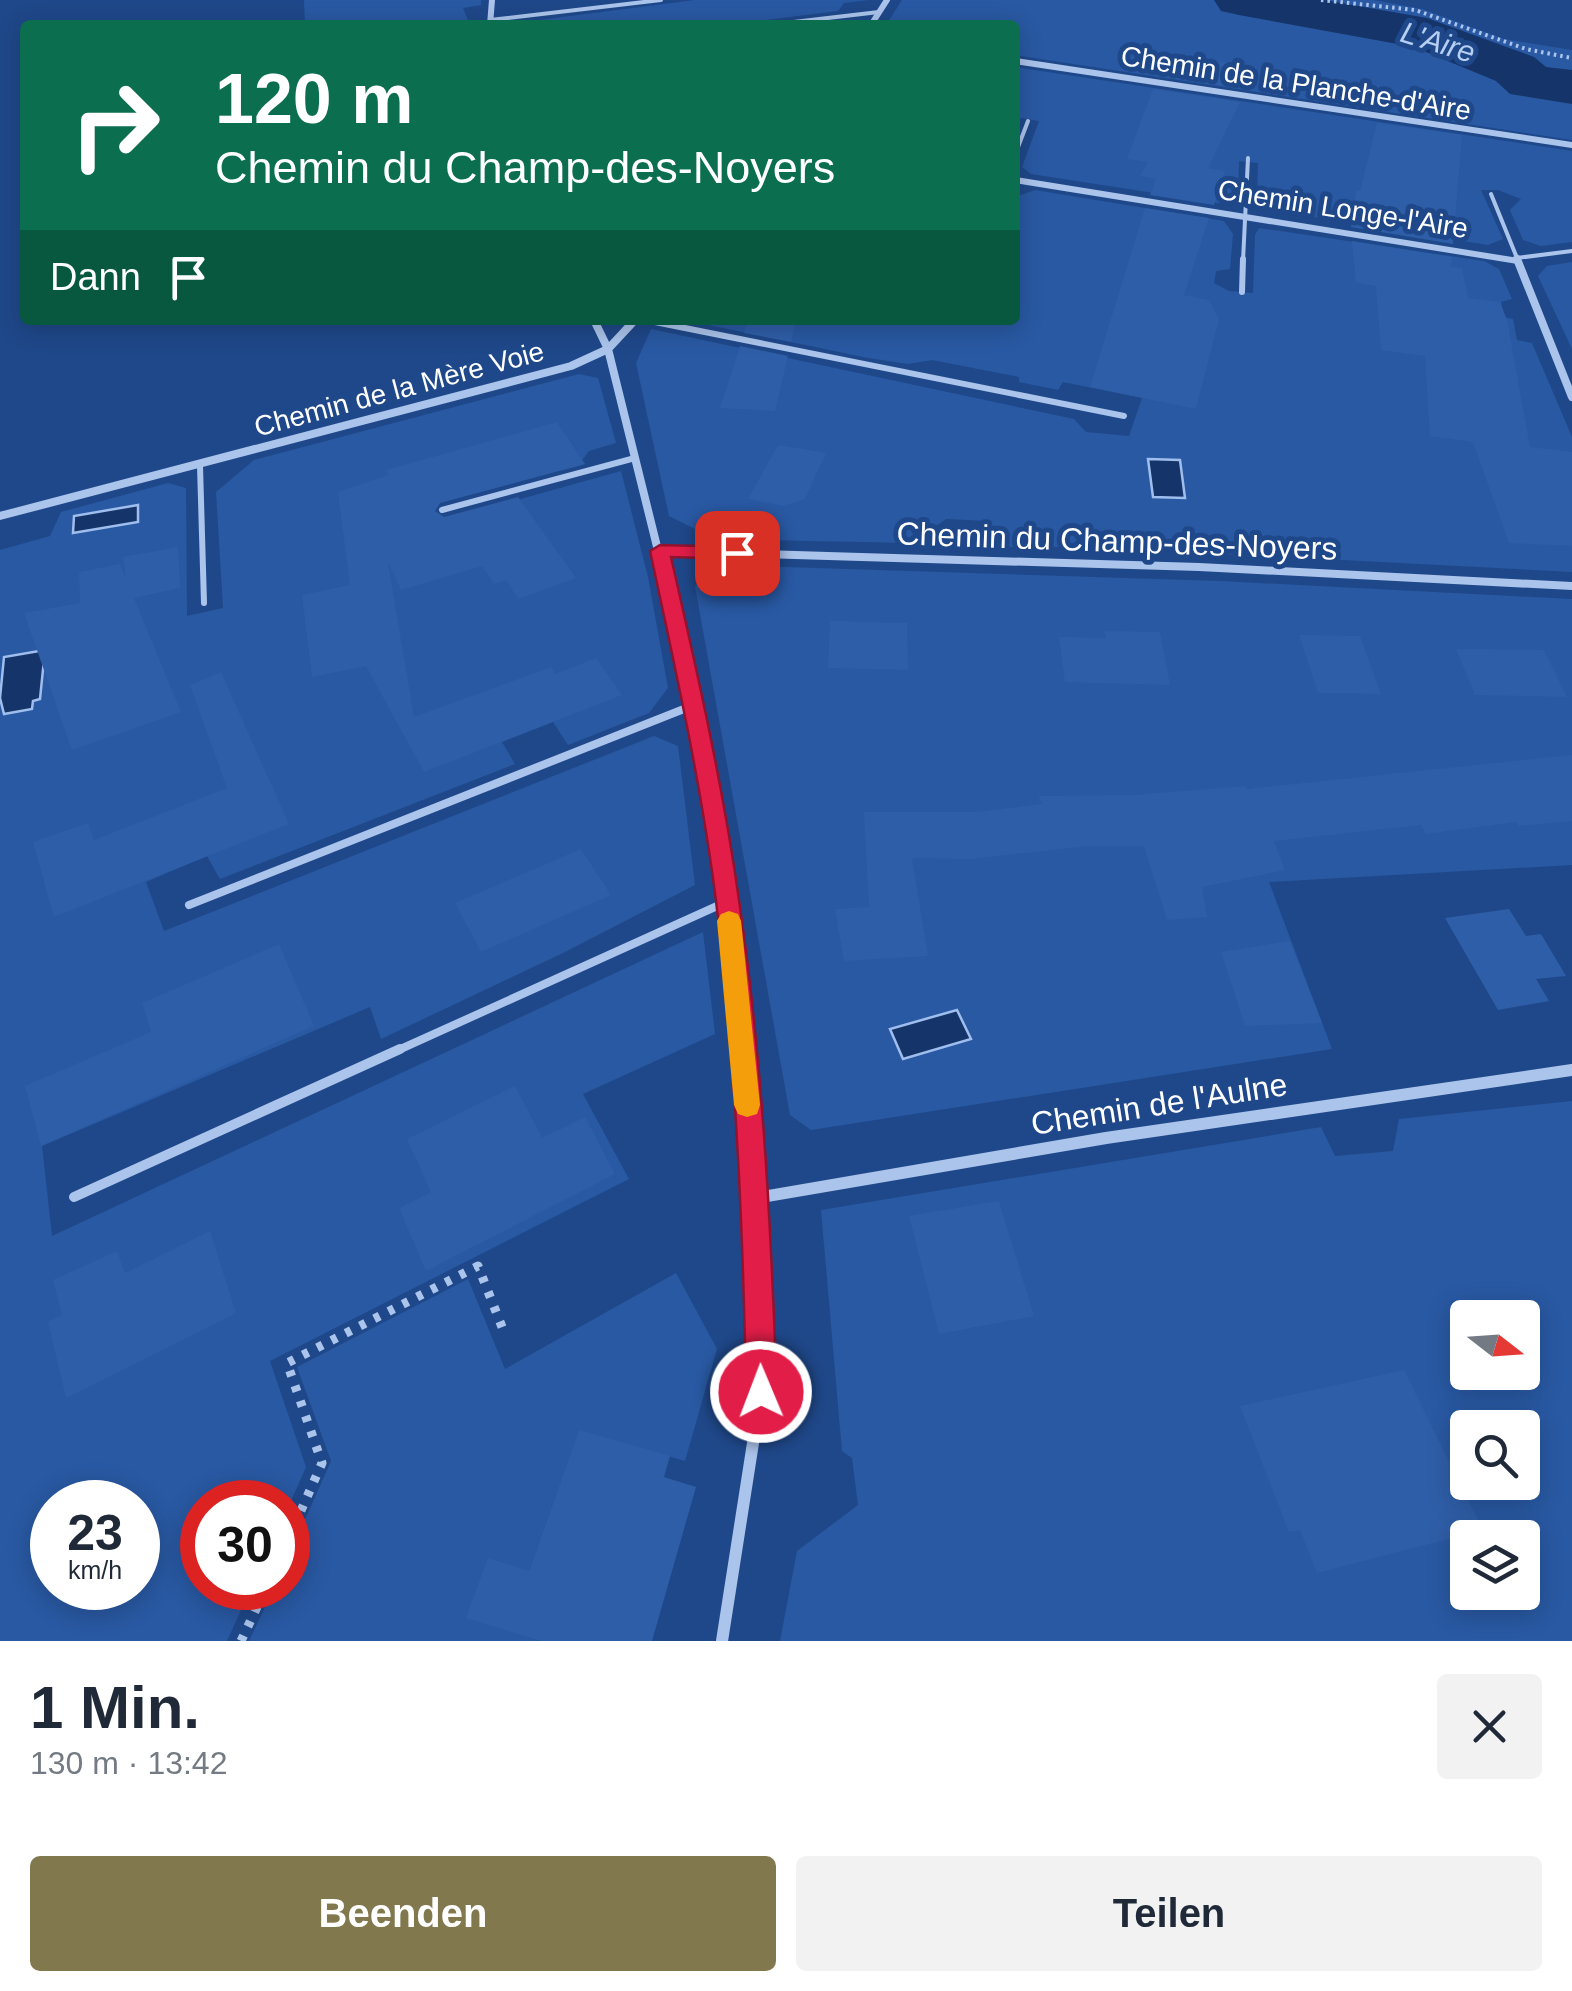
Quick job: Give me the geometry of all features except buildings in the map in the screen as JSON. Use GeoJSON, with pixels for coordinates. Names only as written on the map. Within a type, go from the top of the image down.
{"type":"FeatureCollection","features":[{"type":"Feature","properties":{"kind":"street"},"geometry":{"type":"LineString","coordinates":[[874,20],[887,0]]}},
{"type":"Feature","properties":{"kind":"street","name":"Chemin de la Planche-d'Aire"},"geometry":{"type":"LineString","coordinates":[[1020,62],[1572,145]]}},
{"type":"Feature","properties":{"kind":"street","name":"Chemin Longe-l'Aire"},"geometry":{"type":"LineString","coordinates":[[1020,181],[1517,258]]}},
{"type":"Feature","properties":{"kind":"street"},"geometry":{"type":"LineString","coordinates":[[1517,258],[1572,398]]}},
{"type":"Feature","properties":{"kind":"street"},"geometry":{"type":"LineString","coordinates":[[596,325],[608,349],[660,551],[694,705],[728,901],[756,1198],[761,1392],[722,1641]]}},
{"type":"Feature","properties":{"kind":"street"},"geometry":{"type":"LineString","coordinates":[[608,349],[630,325]]}},
{"type":"Feature","properties":{"kind":"street","name":"Chemin de la Mère Voie"},"geometry":{"type":"LineString","coordinates":[[0,516],[571,366],[608,349]]}},
{"type":"Feature","properties":{"kind":"street","name":"Chemin du Champ-des-Noyers"},"geometry":{"type":"LineString","coordinates":[[660,551],[1219,568],[1572,586]]}},
{"type":"Feature","properties":{"kind":"street","name":"Chemin de l'Aulne"},"geometry":{"type":"LineString","coordinates":[[756,1198],[1106,1138],[1572,1070]]}},
{"type":"Feature","properties":{"kind":"lane"},"geometry":{"type":"LineString","coordinates":[[506,20],[661,0]]}},
{"type":"Feature","properties":{"kind":"lane"},"geometry":{"type":"LineString","coordinates":[[811,20],[879,12]]}},
{"type":"Feature","properties":{"kind":"lane"},"geometry":{"type":"LineString","coordinates":[[1020,142],[1028,121]]}},
{"type":"Feature","properties":{"kind":"lane"},"geometry":{"type":"LineString","coordinates":[[1242,292],[1248,158]]}},
{"type":"Feature","properties":{"kind":"lane"},"geometry":{"type":"LineString","coordinates":[[1491,194],[1517,258],[1572,251]]}},
{"type":"Feature","properties":{"kind":"lane"},"geometry":{"type":"LineString","coordinates":[[670,325],[1124,416]]}},
{"type":"Feature","properties":{"kind":"lane"},"geometry":{"type":"LineString","coordinates":[[442,510],[635,458]]}},
{"type":"Feature","properties":{"kind":"lane"},"geometry":{"type":"LineString","coordinates":[[200,466],[204,603]]}},
{"type":"Feature","properties":{"kind":"lane"},"geometry":{"type":"LineString","coordinates":[[189,905],[694,705]]}},
{"type":"Feature","properties":{"kind":"lane"},"geometry":{"type":"LineString","coordinates":[[74,1197],[728,901]]}},
{"type":"Feature","properties":{"kind":"path"},"geometry":{"type":"LineString","coordinates":[[1321,0],[1414,10],[1526,48],[1572,58]]}},
{"type":"Feature","properties":{"kind":"path"},"geometry":{"type":"LineString","coordinates":[[310,1491],[322,1464],[287,1363],[478,1266],[504,1332]]}},
{"type":"Feature","properties":{"kind":"path"},"geometry":{"type":"LineString","coordinates":[[241,1641],[256,1610]]}},
{"type":"Feature","properties":{"kind":"shaded area"},"geometry":{"type":"Polygon","coordinates":[[[304,0],[481,0],[481,5],[463,8],[468,20],[305,20],[304,0]]]}},
{"type":"Feature","properties":{"kind":"shaded area"},"geometry":{"type":"Polygon","coordinates":[[[695,0],[869,0],[844,3],[838,11],[766,20],[540,20],[695,0]]]}},
{"type":"Feature","properties":{"kind":"shaded area"},"geometry":{"type":"Polygon","coordinates":[[[902,0],[1373,0],[1422,9],[1504,39],[1572,50],[1572,140],[1020,56],[1020,20],[889,20],[902,0]]]}},
{"type":"Feature","properties":{"kind":"shaded area"},"geometry":{"type":"Polygon","coordinates":[[[1020,68],[1572,151],[1572,242],[1541,246],[1523,240],[1510,210],[1521,199],[1498,190],[1481,190],[1503,239],[1488,245],[1271,210],[1257,200],[1258,163],[1239,161],[1238,199],[1225,204],[1031,174],[1022,167],[1039,121],[1021,118],[1020,68]]]}},
{"type":"Feature","properties":{"kind":"shaded area"},"geometry":{"type":"Polygon","coordinates":[[[1035,190],[1224,221],[1233,234],[1230,269],[1216,271],[1214,283],[1229,291],[1253,293],[1255,235],[1259,228],[1484,261],[1499,269],[1512,299],[1501,302],[1504,317],[1513,319],[1517,340],[1532,343],[1572,437],[1572,572],[1089,547],[988,547],[987,521],[946,519],[912,543],[715,539],[669,516],[636,363],[651,329],[1074,419],[1086,432],[1129,436],[1142,398],[1063,382],[1058,390],[1019,382],[1019,377],[932,360],[908,364],[868,358],[708,325],[1020,325],[1020,195],[1035,190]]]}},
{"type":"Feature","properties":{"kind":"shaded area"},"geometry":{"type":"Polygon","coordinates":[[[1572,262],[1572,349],[1538,276],[1547,266],[1572,262]]]}},
{"type":"Feature","properties":{"kind":"shaded area"},"geometry":{"type":"Polygon","coordinates":[[[579,374],[598,378],[616,443],[589,451],[582,460],[585,464],[560,471],[454,487],[399,533],[621,471],[648,577],[668,688],[649,713],[568,745],[553,722],[502,742],[515,764],[220,879],[207,856],[146,882],[164,931],[654,736],[678,746],[695,885],[381,1039],[370,1007],[42,1146],[52,1236],[703,932],[715,1034],[583,1094],[629,1179],[270,1361],[306,1467],[300,1480],[180,1480],[180,1610],[241,1610],[227,1641],[0,1641],[0,550],[50,536],[61,512],[168,483],[186,488],[187,616],[223,608],[216,492],[254,460],[579,374]]]}},
{"type":"Feature","properties":{"kind":"shaded area"},"geometry":{"type":"Polygon","coordinates":[[[1148,459],[1180,460],[1185,498],[1153,497],[1148,459]]]}},
{"type":"Feature","properties":{"kind":"shaded area"},"geometry":{"type":"Polygon","coordinates":[[[138,505],[138,522],[73,533],[74,516],[138,505]]]}},
{"type":"Feature","properties":{"kind":"shaded area"},"geometry":{"type":"Polygon","coordinates":[[[724,565],[1220,581],[1572,599],[1572,865],[1269,882],[1332,1049],[811,1130],[790,1115],[695,586],[724,565]]]}},
{"type":"Feature","properties":{"kind":"shaded area"},"geometry":{"type":"Polygon","coordinates":[[[45,650],[40,699],[33,701],[32,709],[4,714],[0,698],[4,657],[45,650]]]}},
{"type":"Feature","properties":{"kind":"shaded area"},"geometry":{"type":"Polygon","coordinates":[[[957,1010],[971,1039],[903,1059],[890,1029],[957,1010]]]}},
{"type":"Feature","properties":{"kind":"shaded area"},"geometry":{"type":"Polygon","coordinates":[[[1572,1101],[1572,1641],[780,1641],[797,1551],[858,1505],[852,1458],[842,1451],[821,1210],[1321,1127],[1335,1156],[1393,1151],[1399,1119],[1572,1101]]]}},
{"type":"Feature","properties":{"kind":"shaded area"},"geometry":{"type":"Polygon","coordinates":[[[676,1273],[717,1349],[685,1461],[579,1431],[508,1630],[541,1641],[249,1641],[264,1610],[310,1610],[310,1508],[331,1461],[297,1367],[468,1279],[505,1369],[676,1273]]]}},
{"type":"Feature","properties":{"kind":"waterway","name":"L'Aire"},"geometry":{"type":"LineString","coordinates":[[1239,0],[1427,34],[1515,69],[1530,82],[1572,87]]}},
{"type":"Feature","properties":{"kind":"slow traffic"},"geometry":{"type":"LineString","coordinates":[[729,921],[747,1105]]}},
{"type":"Feature","properties":{"kind":"route"},"geometry":{"type":"LineString","coordinates":[[737,553],[660,551],[694,705],[728,901],[756,1198],[761,1392]]}}]}
